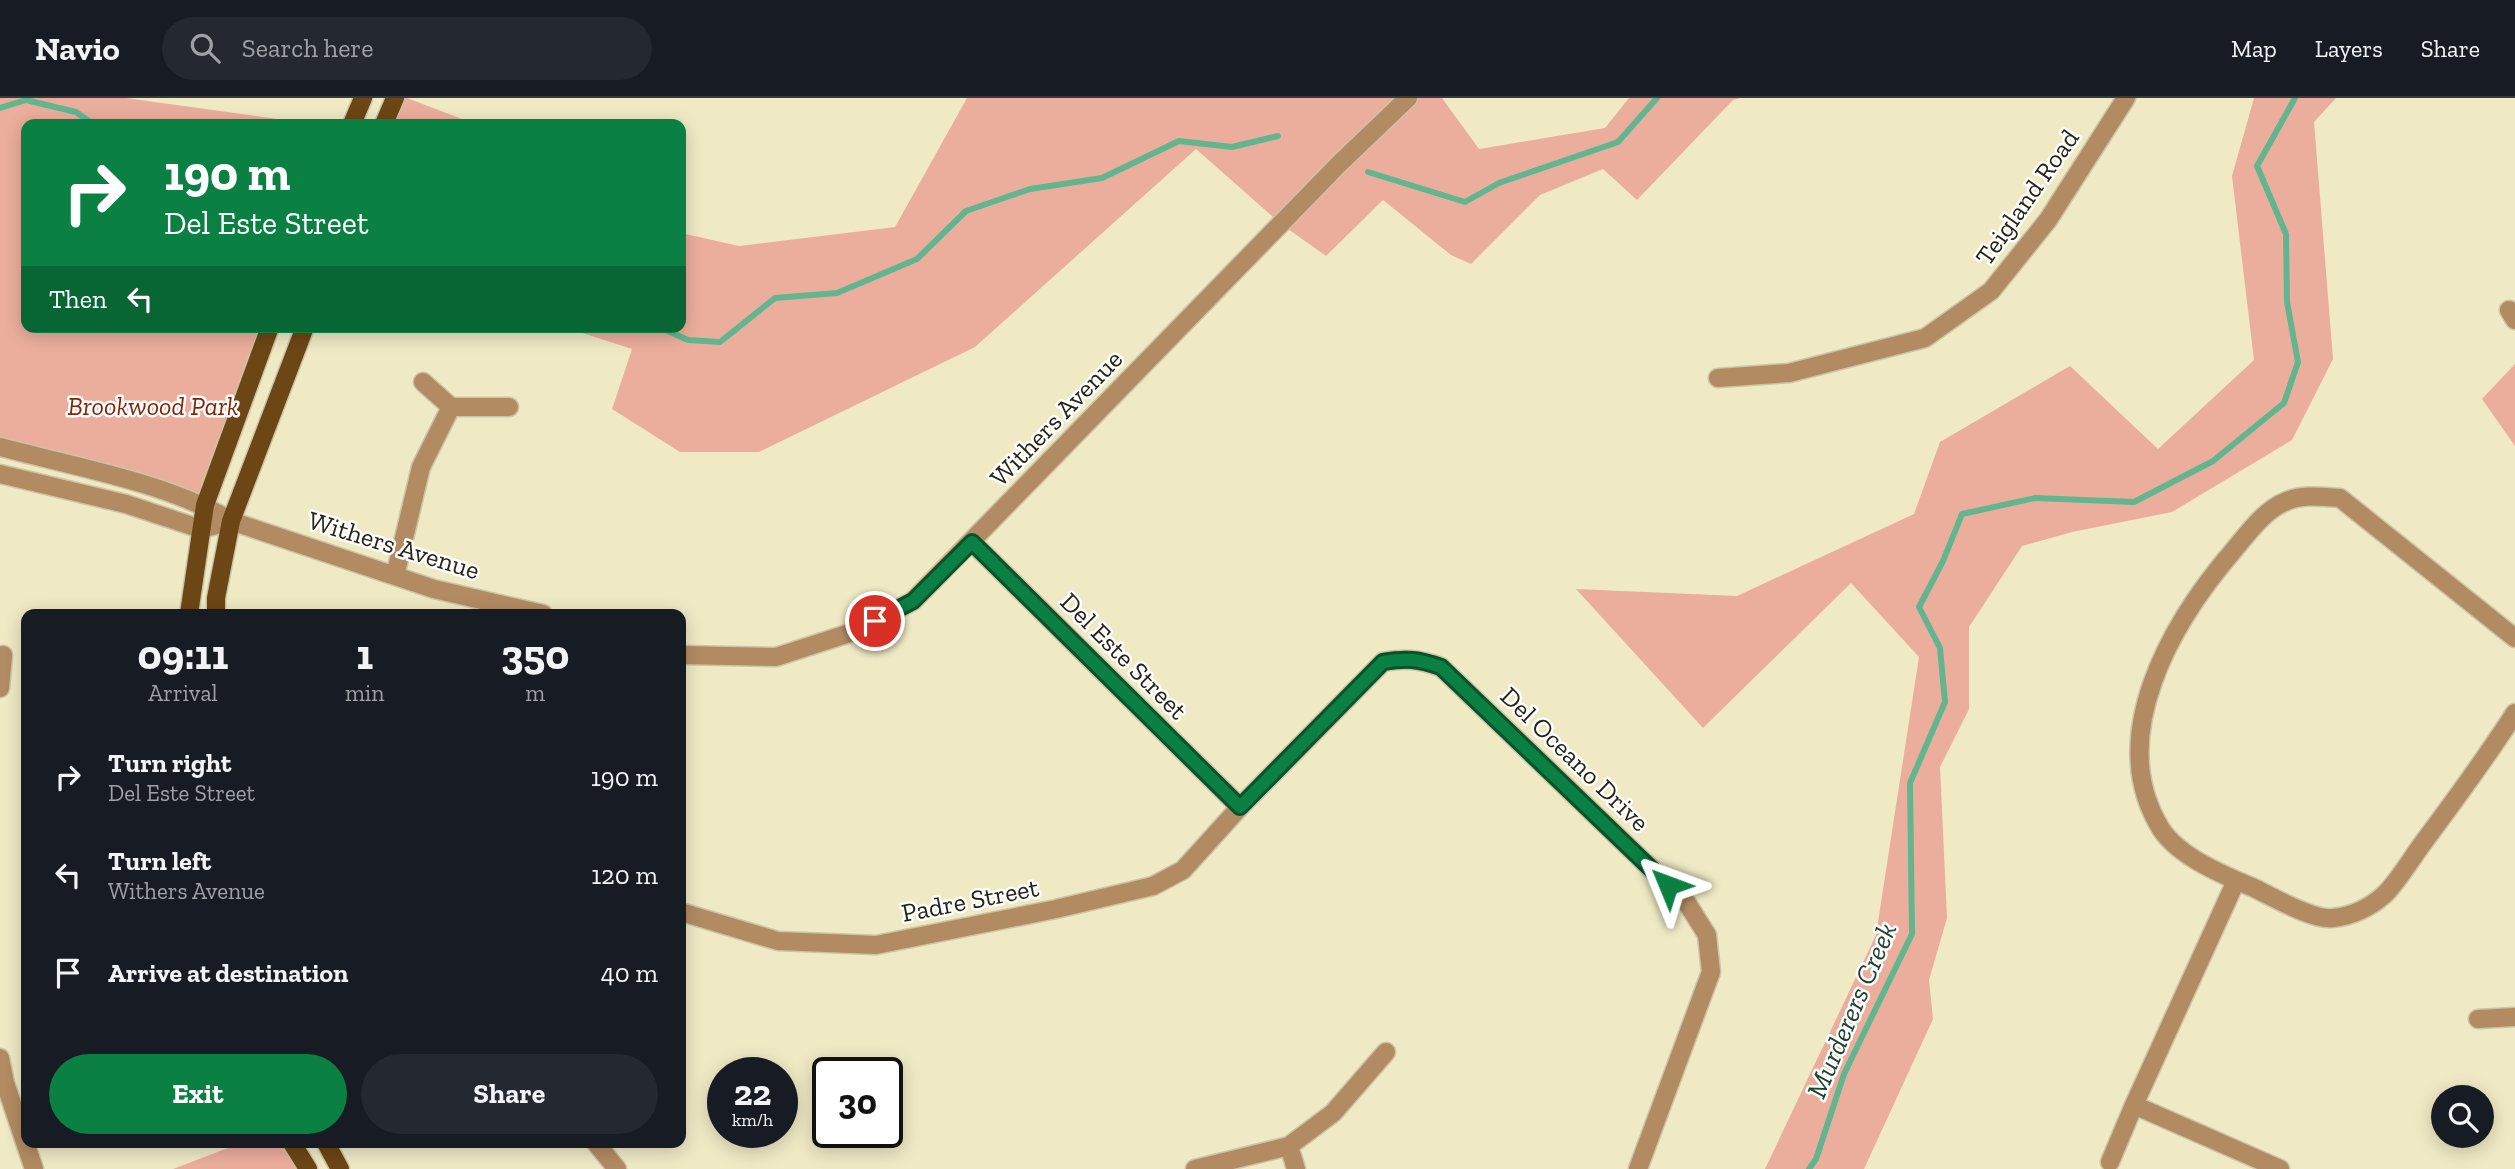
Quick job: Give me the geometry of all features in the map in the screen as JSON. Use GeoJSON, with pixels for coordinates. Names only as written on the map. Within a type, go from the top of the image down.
{"type":"FeatureCollection","features":[{"type":"Feature","properties":{"kind":"main road"},"geometry":{"type":"LineString","coordinates":[[354,119],[363,98]]}},
{"type":"Feature","properties":{"kind":"main road"},"geometry":{"type":"LineString","coordinates":[[386,119],[395,98]]}},
{"type":"Feature","properties":{"kind":"main road"},"geometry":{"type":"LineString","coordinates":[[190,609],[205,505],[268,333]]}},
{"type":"Feature","properties":{"kind":"main road"},"geometry":{"type":"LineString","coordinates":[[216,609],[231,521],[303,333]]}},
{"type":"Feature","properties":{"kind":"main road"},"geometry":{"type":"LineString","coordinates":[[295,1148],[308,1169]]}},
{"type":"Feature","properties":{"kind":"main road"},"geometry":{"type":"LineString","coordinates":[[329,1148],[340,1169]]}},
{"type":"Feature","properties":{"kind":"street","name":"Withers Avenue"},"geometry":{"type":"LineString","coordinates":[[686,655],[776,657],[856,631],[913,601],[1334,169],[1408,98]]}},
{"type":"Feature","properties":{"kind":"street","name":"Teigland Road"},"geometry":{"type":"LineString","coordinates":[[1718,378],[1788,373],[1925,338],[1991,291],[2048,220],[2126,98]]}},
{"type":"Feature","properties":{"kind":"street"},"geometry":{"type":"LineString","coordinates":[[423,382],[451,407],[509,407]]}},
{"type":"Feature","properties":{"kind":"street"},"geometry":{"type":"LineString","coordinates":[[395,576],[421,467],[451,407]]}},
{"type":"Feature","properties":{"kind":"street","name":"Withers Avenue"},"geometry":{"type":"LineString","coordinates":[[0,447],[133,482],[205,505],[231,521],[433,589],[521,609]]}},
{"type":"Feature","properties":{"kind":"street"},"geometry":{"type":"LineString","coordinates":[[0,474],[126,504],[201,529],[231,521]]}},
{"type":"Feature","properties":{"kind":"street"},"geometry":{"type":"LineString","coordinates":[[2515,638],[2340,498],[2311,496],[2288,500],[2264,515],[2214,573],[2162,655],[2143,714],[2138,761],[2146,797],[2162,831],[2190,857],[2236,881],[2330,919],[2356,913],[2385,894],[2482,765],[2515,713]]}},
{"type":"Feature","properties":{"kind":"street","name":"Del Este Street"},"geometry":{"type":"LineString","coordinates":[[972,542],[1240,807]]}},
{"type":"Feature","properties":{"kind":"street"},"geometry":{"type":"LineString","coordinates":[[0,688],[3,655]]}},
{"type":"Feature","properties":{"kind":"street","name":"Del Oceano Drive"},"geometry":{"type":"LineString","coordinates":[[1240,807],[1383,662],[1407,658],[1441,667],[1687,903],[1707,935],[1710,972],[1638,1169]]}},
{"type":"Feature","properties":{"kind":"street","name":"Padre Street"},"geometry":{"type":"LineString","coordinates":[[686,913],[778,941],[876,945],[1056,909],[1153,886],[1183,870],[1240,807]]}},
{"type":"Feature","properties":{"kind":"street"},"geometry":{"type":"LineString","coordinates":[[2110,1162],[2236,881]]}},
{"type":"Feature","properties":{"kind":"street"},"geometry":{"type":"LineString","coordinates":[[2478,1019],[2515,1017]]}},
{"type":"Feature","properties":{"kind":"street"},"geometry":{"type":"LineString","coordinates":[[1195,1169],[1289,1146],[1333,1113],[1386,1052]]}},
{"type":"Feature","properties":{"kind":"street"},"geometry":{"type":"LineString","coordinates":[[0,1058],[3,1084],[21,1133]]}},
{"type":"Feature","properties":{"kind":"street"},"geometry":{"type":"LineString","coordinates":[[2134,1105],[2280,1169]]}},
{"type":"Feature","properties":{"kind":"street"},"geometry":{"type":"LineString","coordinates":[[1289,1146],[1296,1169]]}},
{"type":"Feature","properties":{"kind":"street"},"geometry":{"type":"LineString","coordinates":[[26,1148],[34,1169]]}},
{"type":"Feature","properties":{"kind":"street"},"geometry":{"type":"LineString","coordinates":[[600,1148],[617,1169]]}},
{"type":"Feature","properties":{"kind":"green space","name":"Brookwood Park"},"geometry":{"type":"Polygon","coordinates":[[[0,98],[126,98],[277,119],[21,119],[21,333],[268,333],[205,505],[0,447],[0,98]]]}},
{"type":"Feature","properties":{"kind":"green space"},"geometry":{"type":"Polygon","coordinates":[[[395,98],[407,98],[462,119],[386,119],[395,98]]]}},
{"type":"Feature","properties":{"kind":"green space"},"geometry":{"type":"Polygon","coordinates":[[[967,98],[1442,98],[1479,149],[1605,128],[1629,98],[1740,98],[1733,100],[1637,200],[1603,169],[1540,195],[1471,264],[1451,255],[1383,200],[1326,256],[1281,224],[1196,149],[975,347],[759,452],[680,452],[612,409],[632,349],[583,333],[686,333],[686,234],[739,246],[895,227],[967,98]]]}},
{"type":"Feature","properties":{"kind":"green space"},"geometry":{"type":"Polygon","coordinates":[[[2254,98],[2336,98],[2314,122],[2333,359],[2292,440],[2172,512],[2072,532],[2022,546],[1969,627],[1969,709],[1940,767],[1947,918],[1929,980],[1933,1019],[1864,1169],[1765,1169],[1876,935],[1919,657],[1851,583],[1703,728],[1576,589],[1737,596],[1914,514],[1940,442],[2070,366],[2158,449],[2254,360],[2232,176],[2254,98]]]}},
{"type":"Feature","properties":{"kind":"green space"},"geometry":{"type":"Polygon","coordinates":[[[2515,364],[2515,446],[2482,399],[2515,364]]]}},
{"type":"Feature","properties":{"kind":"green space"},"geometry":{"type":"Polygon","coordinates":[[[228,1148],[295,1148],[308,1169],[173,1169],[228,1148]]]}},
{"type":"Feature","properties":{"kind":"waterway"},"geometry":{"type":"LineString","coordinates":[[1368,172],[1465,202],[1499,183],[1618,142],[1657,98]]}},
{"type":"Feature","properties":{"kind":"waterway","name":"Murderers Creek"},"geometry":{"type":"LineString","coordinates":[[1809,1169],[1816,1159],[1844,1074],[1912,934],[1910,783],[1945,702],[1940,648],[1919,607],[1943,561],[1962,514],[2035,498],[2134,502],[2213,461],[2284,403],[2298,362],[2287,302],[2286,234],[2257,166],[2295,98]]}},
{"type":"Feature","properties":{"kind":"waterway"},"geometry":{"type":"LineString","coordinates":[[0,108],[26,100],[76,112],[86,119]]}},
{"type":"Feature","properties":{"kind":"waterway"},"geometry":{"type":"LineString","coordinates":[[672,333],[688,340],[720,342],[775,298],[837,293],[917,259],[966,211],[1030,189],[1102,178],[1179,141],[1232,147],[1278,136]]}},
{"type":"Feature","properties":{"kind":"route"},"geometry":{"type":"LineString","coordinates":[[875,621],[913,601],[972,542],[1240,807],[1383,662],[1407,658],[1425,661],[1441,667],[1668,885]]}}]}
